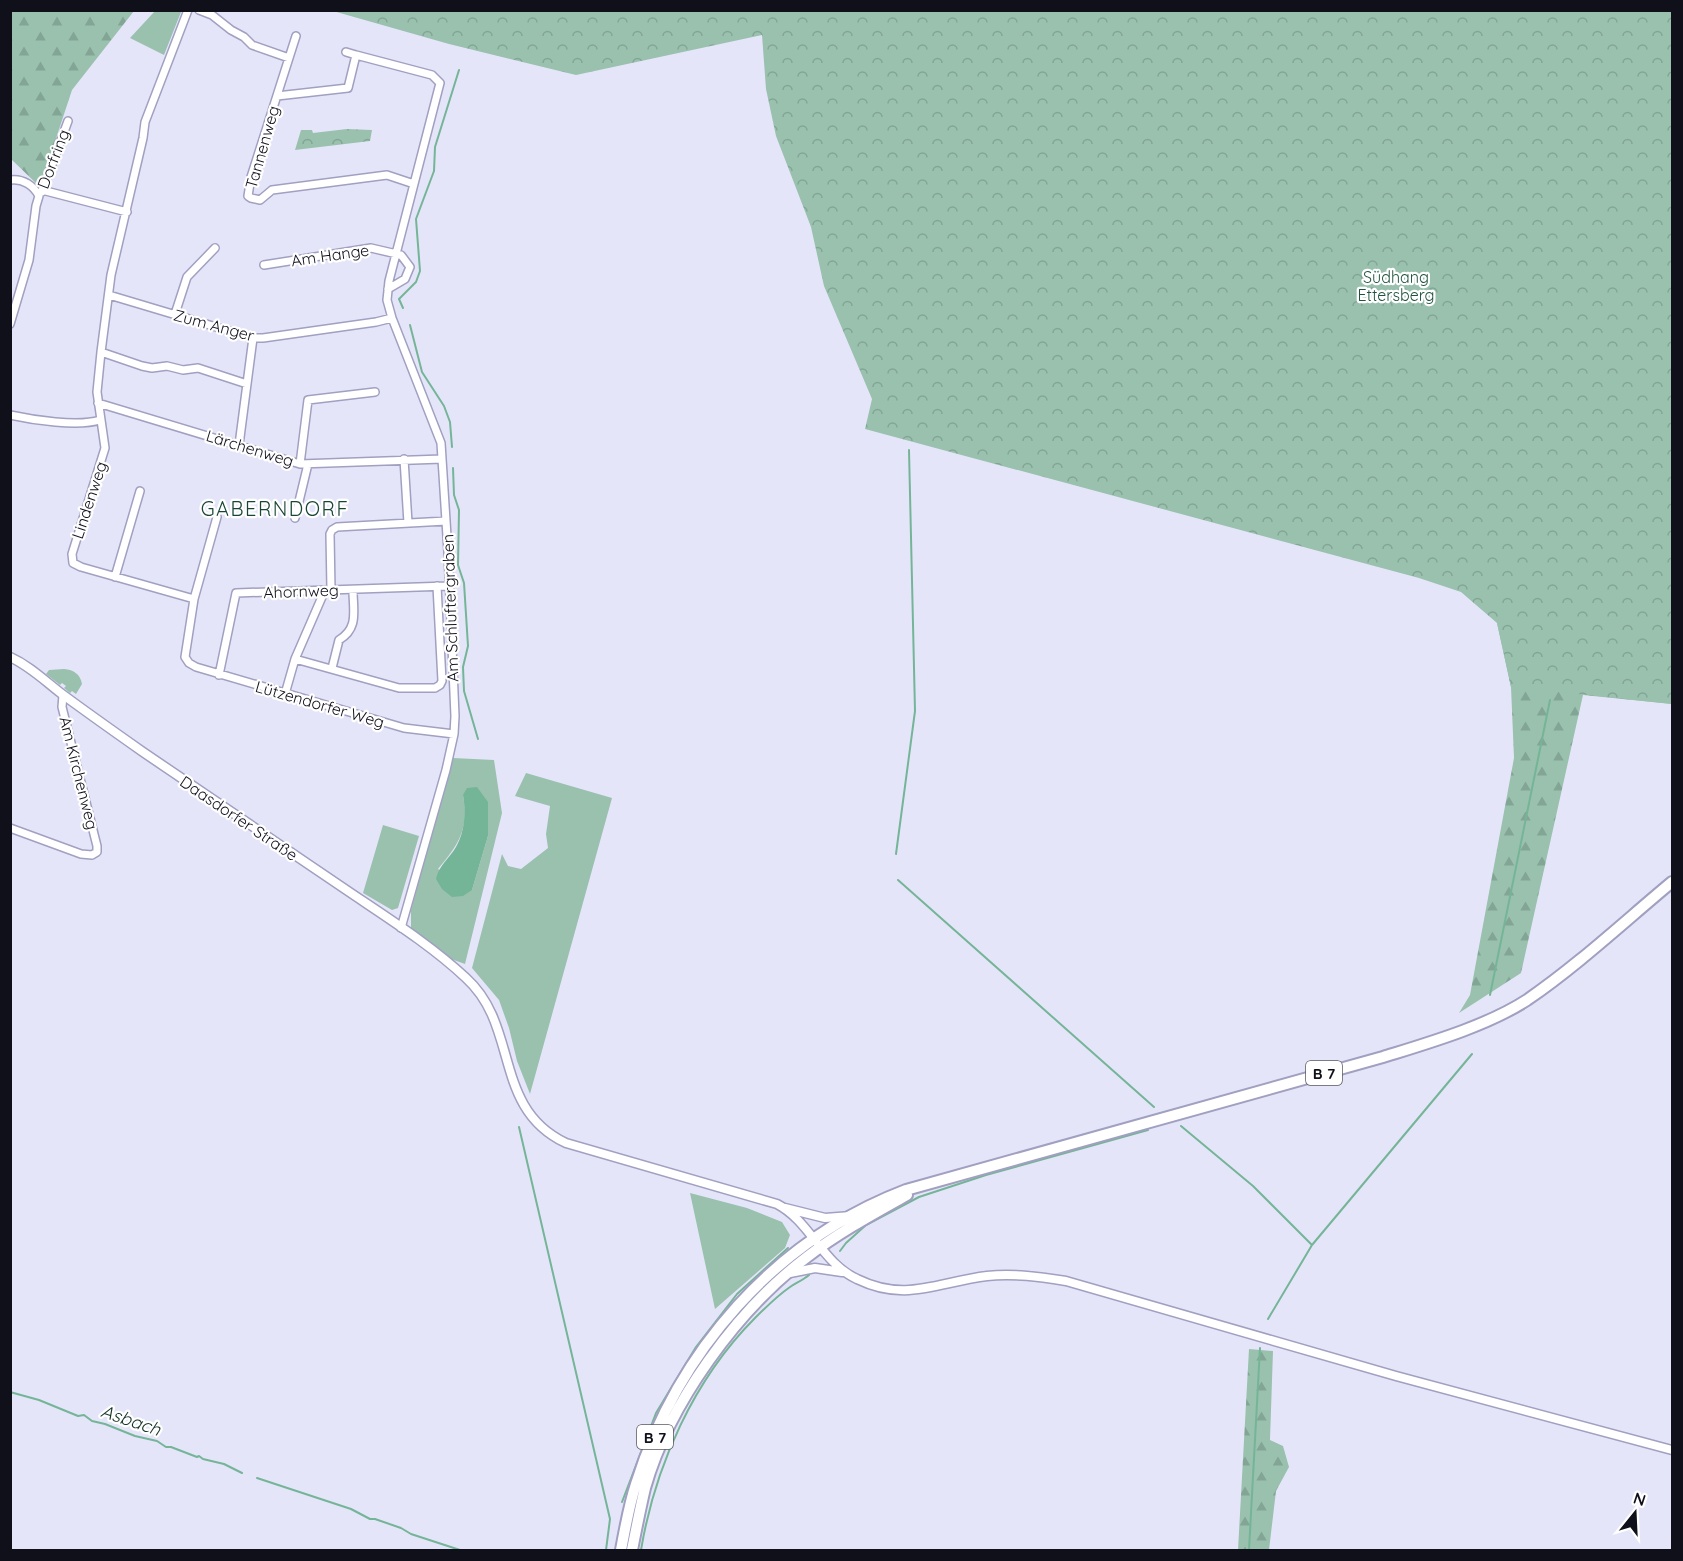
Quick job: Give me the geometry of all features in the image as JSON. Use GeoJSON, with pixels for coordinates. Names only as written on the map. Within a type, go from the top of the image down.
{"type":"FeatureCollection","features":[{"type":"Feature","properties":{"kind":"main road","name":"B 7"},"geometry":{"type":"LineString","coordinates":[[632,1551],[645,1488],[671,1423],[702,1370],[750,1308],[816,1243],[852,1216],[893,1194],[1383,1057],[1470,1028],[1525,1001],[1568,969],[1672,882]]}},
{"type":"Feature","properties":{"kind":"main road","name":"B 7"},"geometry":{"type":"LineString","coordinates":[[621,1551],[636,1484],[662,1418],[690,1369],[714,1333],[741,1299],[781,1262],[934,1182]]}},
{"type":"Feature","properties":{"kind":"street","name":"Lindenweg"},"geometry":{"type":"LineString","coordinates":[[188,10],[145,122],[127,212],[111,275],[97,392],[105,448],[72,558],[74,563],[81,567],[194,599]]}},
{"type":"Feature","properties":{"kind":"street"},"geometry":{"type":"LineString","coordinates":[[199,10],[212,15],[252,45],[289,58]]}},
{"type":"Feature","properties":{"kind":"street","name":"Tannenweg"},"geometry":{"type":"LineString","coordinates":[[296,36],[251,177],[248,196],[260,200],[272,190],[387,175],[414,184]]}},
{"type":"Feature","properties":{"kind":"street"},"geometry":{"type":"LineString","coordinates":[[277,96],[348,88],[356,55],[346,52]]}},
{"type":"Feature","properties":{"kind":"street","name":"Am Schluftergraben"},"geometry":{"type":"LineString","coordinates":[[356,55],[432,75],[440,83],[387,300],[441,443],[454,734],[401,928]]}},
{"type":"Feature","properties":{"kind":"street","name":"Dorfring"},"geometry":{"type":"LineString","coordinates":[[10,324],[29,260],[36,206],[68,121]]}},
{"type":"Feature","properties":{"kind":"street","name":"Dorfring"},"geometry":{"type":"LineString","coordinates":[[10,180],[16,179],[41,193]]}},
{"type":"Feature","properties":{"kind":"street"},"geometry":{"type":"LineString","coordinates":[[41,193],[127,212]]}},
{"type":"Feature","properties":{"kind":"street"},"geometry":{"type":"LineString","coordinates":[[175,314],[187,276],[215,248]]}},
{"type":"Feature","properties":{"kind":"street","name":"Am Hange"},"geometry":{"type":"LineString","coordinates":[[264,265],[371,248],[397,253]]}},
{"type":"Feature","properties":{"kind":"street"},"geometry":{"type":"LineString","coordinates":[[388,289],[405,279],[409,273],[410,267],[406,259],[397,253]]}},
{"type":"Feature","properties":{"kind":"street","name":"Zum Anger"},"geometry":{"type":"LineString","coordinates":[[109,295],[253,338],[365,324],[392,318]]}},
{"type":"Feature","properties":{"kind":"street"},"geometry":{"type":"LineString","coordinates":[[239,445],[253,338]]}},
{"type":"Feature","properties":{"kind":"street"},"geometry":{"type":"LineString","coordinates":[[101,352],[142,366],[152,368],[167,366],[183,370],[198,369],[247,384]]}},
{"type":"Feature","properties":{"kind":"street"},"geometry":{"type":"LineString","coordinates":[[296,518],[304,464],[308,400],[375,392]]}},
{"type":"Feature","properties":{"kind":"street","name":"Lärchenweg"},"geometry":{"type":"LineString","coordinates":[[98,403],[304,464],[442,459]]}},
{"type":"Feature","properties":{"kind":"street"},"geometry":{"type":"LineString","coordinates":[[10,416],[80,423],[100,420]]}},
{"type":"Feature","properties":{"kind":"street"},"geometry":{"type":"LineString","coordinates":[[404,459],[408,523]]}},
{"type":"Feature","properties":{"kind":"street"},"geometry":{"type":"LineString","coordinates":[[115,577],[140,490]]}},
{"type":"Feature","properties":{"kind":"street"},"geometry":{"type":"LineString","coordinates":[[194,599],[217,517]]}},
{"type":"Feature","properties":{"kind":"street"},"geometry":{"type":"LineString","coordinates":[[285,694],[295,659],[328,590],[332,530],[337,527],[446,521]]}},
{"type":"Feature","properties":{"kind":"street"},"geometry":{"type":"LineString","coordinates":[[295,659],[399,688],[435,688],[442,681],[437,586]]}},
{"type":"Feature","properties":{"kind":"street","name":"Ahornweg"},"geometry":{"type":"LineString","coordinates":[[219,675],[236,593],[448,586]]}},
{"type":"Feature","properties":{"kind":"street"},"geometry":{"type":"LineString","coordinates":[[332,669],[339,640],[350,633],[353,625],[353,590]]}},
{"type":"Feature","properties":{"kind":"street","name":"Lützendorfer Weg"},"geometry":{"type":"LineString","coordinates":[[194,599],[185,650],[185,657],[189,663],[219,675],[404,728],[454,734]]}},
{"type":"Feature","properties":{"kind":"street","name":"Daasdorfer Straße"},"geometry":{"type":"LineString","coordinates":[[11,657],[151,758],[401,928],[468,979],[482,997],[498,1028],[514,1084],[523,1106],[531,1118],[549,1134],[577,1148],[750,1195],[783,1207],[825,1218],[852,1216]]}},
{"type":"Feature","properties":{"kind":"street","name":"Am Kirchenweg"},"geometry":{"type":"LineString","coordinates":[[10,828],[81,854],[92,855],[97,852],[62,707],[63,695]]}},
{"type":"Feature","properties":{"kind":"street"},"geometry":{"type":"LineString","coordinates":[[783,1207],[845,1272],[869,1284],[898,1291],[919,1291],[988,1276],[1031,1276],[1066,1281],[1396,1376],[1672,1450]]}},
{"type":"Feature","properties":{"kind":"street"},"geometry":{"type":"LineString","coordinates":[[786,1274],[815,1268],[845,1272]]}},
{"type":"Feature","properties":{"kind":"green space"},"geometry":{"type":"Polygon","coordinates":[[[10,11],[134,11],[72,90],[40,187],[11,159],[10,11]]]}},
{"type":"Feature","properties":{"kind":"green space"},"geometry":{"type":"Polygon","coordinates":[[[155,11],[181,12],[164,55],[130,38],[155,11]]]}},
{"type":"Feature","properties":{"kind":"green space","name":"Südhang Ettersberg"},"geometry":{"type":"Polygon","coordinates":[[[333,11],[1672,11],[1672,704],[1511,687],[1497,623],[1461,592],[1419,578],[865,429],[872,399],[824,286],[811,227],[776,136],[766,89],[762,35],[576,75],[449,44],[333,11]]]}},
{"type":"Feature","properties":{"kind":"green space"},"geometry":{"type":"Polygon","coordinates":[[[347,129],[372,130],[370,141],[295,150],[301,130],[312,130],[313,133],[347,129]]]}},
{"type":"Feature","properties":{"kind":"green space"},"geometry":{"type":"Polygon","coordinates":[[[1497,623],[1672,704],[1583,695],[1521,973],[1459,1013],[1470,995],[1514,758],[1511,687],[1497,623]]]}},
{"type":"Feature","properties":{"kind":"green space"},"geometry":{"type":"Polygon","coordinates":[[[64,669],[74,672],[80,678],[82,684],[76,694],[72,691],[70,693],[64,688],[66,686],[62,683],[60,685],[46,674],[49,670],[64,669]]]}},
{"type":"Feature","properties":{"kind":"green space"},"geometry":{"type":"Polygon","coordinates":[[[453,758],[494,760],[502,813],[465,964],[451,959],[411,928],[411,910],[453,758]],[[463,795],[465,817],[461,835],[452,852],[438,869],[472,890],[488,836],[463,795]]]}},
{"type":"Feature","properties":{"kind":"green space"},"geometry":{"type":"Polygon","coordinates":[[[526,773],[612,798],[530,1094],[517,1061],[499,1000],[472,968],[502,854],[508,866],[521,869],[548,848],[546,834],[550,806],[515,796],[526,773]]]}},
{"type":"Feature","properties":{"kind":"green space"},"geometry":{"type":"Polygon","coordinates":[[[383,825],[419,836],[398,908],[392,910],[363,893],[383,825]]]}},
{"type":"Feature","properties":{"kind":"green space"},"geometry":{"type":"Polygon","coordinates":[[[690,1193],[747,1208],[782,1222],[790,1235],[785,1248],[715,1309],[690,1193]]]}},
{"type":"Feature","properties":{"kind":"green space"},"geometry":{"type":"Polygon","coordinates":[[[1249,1349],[1273,1351],[1270,1440],[1283,1446],[1289,1467],[1276,1491],[1269,1550],[1238,1550],[1249,1349]]]}},
{"type":"Feature","properties":{"kind":"shaded area"},"geometry":{"type":"Polygon","coordinates":[[[477,787],[488,802],[488,836],[472,890],[463,896],[452,897],[442,889],[436,879],[439,870],[456,847],[461,835],[464,815],[463,795],[467,788],[477,787]]]}},
{"type":"Feature","properties":{"kind":"waterway"},"geometry":{"type":"LineString","coordinates":[[403,308],[399,299],[416,282],[420,271],[416,219],[434,171],[435,147],[459,70]]}},
{"type":"Feature","properties":{"kind":"waterway"},"geometry":{"type":"LineString","coordinates":[[410,325],[422,372],[444,406],[450,422],[452,447]]}},
{"type":"Feature","properties":{"kind":"waterway"},"geometry":{"type":"LineString","coordinates":[[896,854],[915,711],[909,450]]}},
{"type":"Feature","properties":{"kind":"waterway"},"geometry":{"type":"LineString","coordinates":[[453,468],[454,495],[459,510],[458,565],[464,583],[468,646],[463,667],[464,691],[478,739]]}},
{"type":"Feature","properties":{"kind":"waterway"},"geometry":{"type":"LineString","coordinates":[[1490,995],[1550,700]]}},
{"type":"Feature","properties":{"kind":"waterway"},"geometry":{"type":"LineString","coordinates":[[898,880],[1154,1107]]}},
{"type":"Feature","properties":{"kind":"waterway"},"geometry":{"type":"LineString","coordinates":[[1312,1245],[1472,1054]]}},
{"type":"Feature","properties":{"kind":"waterway"},"geometry":{"type":"LineString","coordinates":[[1181,1126],[1253,1186],[1312,1245],[1268,1319]]}},
{"type":"Feature","properties":{"kind":"waterway"},"geometry":{"type":"LineString","coordinates":[[519,1127],[610,1519],[606,1550]]}},
{"type":"Feature","properties":{"kind":"waterway"},"geometry":{"type":"LineString","coordinates":[[840,1251],[866,1225],[919,1197],[986,1175],[1148,1130]]}},
{"type":"Feature","properties":{"kind":"waterway"},"geometry":{"type":"LineString","coordinates":[[622,1502],[656,1413],[696,1347],[737,1294],[788,1248]]}},
{"type":"Feature","properties":{"kind":"waterway"},"geometry":{"type":"LineString","coordinates":[[641,1550],[647,1518],[667,1456],[680,1425],[713,1368],[755,1318],[781,1294],[809,1275]]}},
{"type":"Feature","properties":{"kind":"waterway"},"geometry":{"type":"LineString","coordinates":[[1249,1550],[1260,1348]]}},
{"type":"Feature","properties":{"kind":"waterway","name":"Asbach"},"geometry":{"type":"LineString","coordinates":[[10,1392],[39,1400],[78,1416],[84,1415],[92,1421],[157,1441],[166,1447],[224,1464],[242,1473]]}},
{"type":"Feature","properties":{"kind":"waterway","name":"Asbach"},"geometry":{"type":"LineString","coordinates":[[257,1478],[351,1509],[370,1519],[460,1550]]}},
{"type":"Feature","properties":{"kind":"district","name":"GABERNDORF"},"geometry":{"type":"Point","coordinates":[275,508]}}]}
